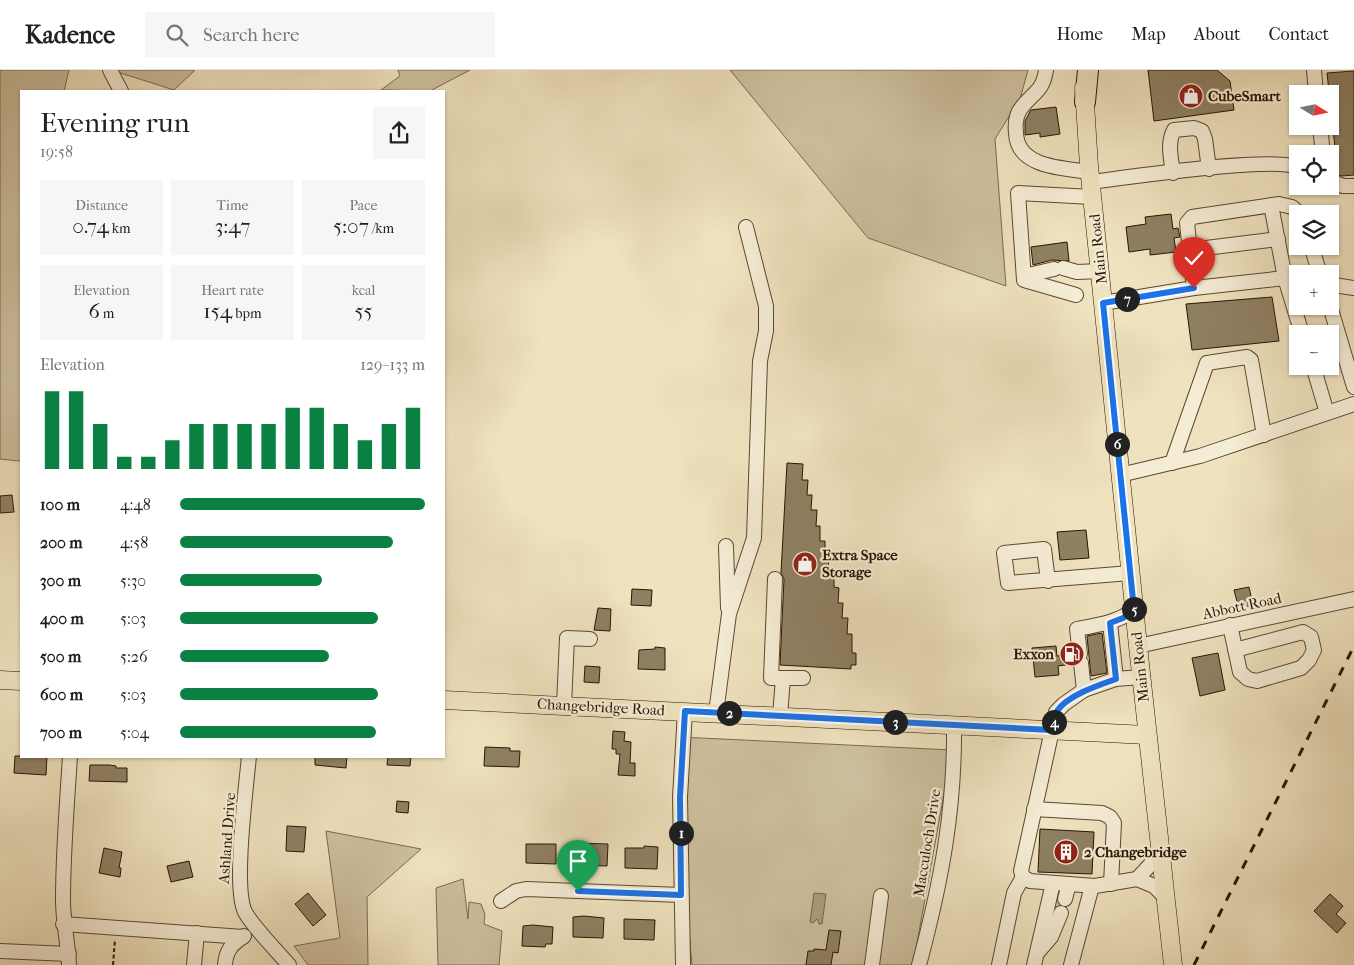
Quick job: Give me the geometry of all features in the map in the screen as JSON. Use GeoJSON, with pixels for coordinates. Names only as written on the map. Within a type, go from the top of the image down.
{"type":"FeatureCollection","features":[{"type":"Feature","properties":{"kind":"highway"},"geometry":{"type":"LineString","coordinates":[[1085,102],[1088,70]]}},
{"type":"Feature","properties":{"kind":"main road","name":"Main Road"},"geometry":{"type":"LineString","coordinates":[[1082,70],[1091,184],[1120,475],[1173,965]]}},
{"type":"Feature","properties":{"kind":"main road"},"geometry":{"type":"LineString","coordinates":[[0,680],[20,681]]}},
{"type":"Feature","properties":{"kind":"main road","name":"Changebridge Road"},"geometry":{"type":"LineString","coordinates":[[445,700],[1147,735]]}},
{"type":"Feature","properties":{"kind":"street"},"geometry":{"type":"LineString","coordinates":[[110,70],[120,90]]}},
{"type":"Feature","properties":{"kind":"street"},"geometry":{"type":"LineString","coordinates":[[1046,70],[1044,83],[1035,95],[1020,108],[1015,122],[1016,139],[1020,150],[1026,156],[1091,184]]}},
{"type":"Feature","properties":{"kind":"street"},"geometry":{"type":"LineString","coordinates":[[1314,70],[1315,85]]}},
{"type":"Feature","properties":{"kind":"street"},"geometry":{"type":"LineString","coordinates":[[1173,173],[1170,145],[1171,135],[1174,130],[1187,128],[1202,131],[1206,139],[1210,169]]}},
{"type":"Feature","properties":{"kind":"street"},"geometry":{"type":"LineString","coordinates":[[1076,295],[1024,280],[1018,193],[1261,163],[1289,165]]}},
{"type":"Feature","properties":{"kind":"street"},"geometry":{"type":"LineString","coordinates":[[1339,184],[1354,186]]}},
{"type":"Feature","properties":{"kind":"street"},"geometry":{"type":"LineString","coordinates":[[1194,288],[1187,223],[1192,217],[1271,205],[1289,207]]}},
{"type":"Feature","properties":{"kind":"street"},"geometry":{"type":"LineString","coordinates":[[1271,205],[1285,278],[1299,325]]}},
{"type":"Feature","properties":{"kind":"street"},"geometry":{"type":"LineString","coordinates":[[729,614],[754,538],[760,361],[766,331],[764,292],[753,260],[746,227]]}},
{"type":"Feature","properties":{"kind":"street"},"geometry":{"type":"LineString","coordinates":[[1190,250],[1278,239]]}},
{"type":"Feature","properties":{"kind":"street"},"geometry":{"type":"LineString","coordinates":[[1024,276],[1061,271],[1100,271]]}},
{"type":"Feature","properties":{"kind":"street"},"geometry":{"type":"LineString","coordinates":[[1057,290],[1061,271]]}},
{"type":"Feature","properties":{"kind":"street"},"geometry":{"type":"LineString","coordinates":[[1103,303],[1194,288],[1285,278]]}},
{"type":"Feature","properties":{"kind":"street"},"geometry":{"type":"LineString","coordinates":[[1339,287],[1354,288]]}},
{"type":"Feature","properties":{"kind":"street"},"geometry":{"type":"LineString","coordinates":[[1333,315],[1354,387]]}},
{"type":"Feature","properties":{"kind":"street"},"geometry":{"type":"LineString","coordinates":[[1172,463],[1207,363],[1246,358],[1251,360],[1264,435]]}},
{"type":"Feature","properties":{"kind":"street"},"geometry":{"type":"LineString","coordinates":[[1316,375],[1327,413]]}},
{"type":"Feature","properties":{"kind":"street"},"geometry":{"type":"LineString","coordinates":[[1120,475],[1200,456],[1354,404]]}},
{"type":"Feature","properties":{"kind":"street"},"geometry":{"type":"LineString","coordinates":[[716,713],[729,614],[726,546]]}},
{"type":"Feature","properties":{"kind":"street"},"geometry":{"type":"LineString","coordinates":[[1048,580],[1130,573]]}},
{"type":"Feature","properties":{"kind":"street"},"geometry":{"type":"LineString","coordinates":[[775,580],[770,678],[804,678]]}},
{"type":"Feature","properties":{"kind":"street","name":"Abbott Road"},"geometry":{"type":"LineString","coordinates":[[1138,646],[1354,599]]}},
{"type":"Feature","properties":{"kind":"street"},"geometry":{"type":"LineString","coordinates":[[1084,690],[1077,629],[1110,623],[1123,618],[1134,610]]}},
{"type":"Feature","properties":{"kind":"street"},"geometry":{"type":"LineString","coordinates":[[1110,623],[1116,679]]}},
{"type":"Feature","properties":{"kind":"street"},"geometry":{"type":"LineString","coordinates":[[1230,626],[1235,650],[1240,672],[1248,679],[1256,681],[1301,668],[1309,660],[1314,650],[1311,637],[1303,632],[1235,650]]}},
{"type":"Feature","properties":{"kind":"street"},"geometry":{"type":"LineString","coordinates":[[564,705],[567,638],[590,638]]}},
{"type":"Feature","properties":{"kind":"street"},"geometry":{"type":"LineString","coordinates":[[1141,677],[1116,679],[1084,690],[1056,712],[1021,871],[1023,877],[1030,881],[1092,886],[1137,879],[1154,886],[1165,897]]}},
{"type":"Feature","properties":{"kind":"street"},"geometry":{"type":"LineString","coordinates":[[780,716],[783,678]]}},
{"type":"Feature","properties":{"kind":"street"},"geometry":{"type":"LineString","coordinates":[[683,965],[680,797],[685,711]]}},
{"type":"Feature","properties":{"kind":"street","name":"Macculoch Drive"},"geometry":{"type":"LineString","coordinates":[[919,965],[947,842],[955,767],[954,725]]}},
{"type":"Feature","properties":{"kind":"street"},"geometry":{"type":"LineString","coordinates":[[0,951],[36,959],[69,960],[64,924],[63,898],[70,758]]}},
{"type":"Feature","properties":{"kind":"street","name":"Ashland Drive"},"geometry":{"type":"LineString","coordinates":[[249,758],[240,892],[246,914],[289,965]]}},
{"type":"Feature","properties":{"kind":"street"},"geometry":{"type":"LineString","coordinates":[[1034,809],[1102,813],[1110,817],[1114,823],[1111,884]]}},
{"type":"Feature","properties":{"kind":"street"},"geometry":{"type":"LineString","coordinates":[[1137,879],[1150,865],[1160,849]]}},
{"type":"Feature","properties":{"kind":"street"},"geometry":{"type":"LineString","coordinates":[[999,965],[1014,893],[1023,877]]}},
{"type":"Feature","properties":{"kind":"street"},"geometry":{"type":"LineString","coordinates":[[1035,960],[1052,938],[1060,905],[1061,883]]}},
{"type":"Feature","properties":{"kind":"street"},"geometry":{"type":"LineString","coordinates":[[1035,960],[1061,883]]}},
{"type":"Feature","properties":{"kind":"street"},"geometry":{"type":"LineString","coordinates":[[1071,965],[1092,886]]}},
{"type":"Feature","properties":{"kind":"street"},"geometry":{"type":"LineString","coordinates":[[501,901],[516,891],[526,889],[681,895]]}},
{"type":"Feature","properties":{"kind":"street"},"geometry":{"type":"LineString","coordinates":[[872,965],[881,896]]}},
{"type":"Feature","properties":{"kind":"street"},"geometry":{"type":"LineString","coordinates":[[64,924],[242,937]]}},
{"type":"Feature","properties":{"kind":"street"},"geometry":{"type":"LineString","coordinates":[[225,965],[226,955],[232,944],[257,927]]}},
{"type":"Feature","properties":{"kind":"street"},"geometry":{"type":"LineString","coordinates":[[194,965],[197,933]]}},
{"type":"Feature","properties":{"kind":"path"},"geometry":{"type":"LineString","coordinates":[[113,965],[116,927]]}},
{"type":"Feature","properties":{"kind":"shaded area"},"geometry":{"type":"Polygon","coordinates":[[[0,70],[69,70],[64,90],[20,90],[20,460],[0,459],[0,70]]]}},
{"type":"Feature","properties":{"kind":"shaded area"},"geometry":{"type":"Polygon","coordinates":[[[111,70],[195,70],[174,90],[111,70]]]}},
{"type":"Feature","properties":{"kind":"shaded area"},"geometry":{"type":"Polygon","coordinates":[[[398,70],[470,70],[432,90],[381,90],[400,76],[398,70]]]}},
{"type":"Feature","properties":{"kind":"shaded area"},"geometry":{"type":"Polygon","coordinates":[[[730,70],[1028,70],[1020,99],[995,139],[1006,286],[868,238],[730,70]]]}},
{"type":"Feature","properties":{"kind":"shaded area"},"geometry":{"type":"Polygon","coordinates":[[[680,737],[952,750],[913,965],[692,965],[678,809],[680,737]]]}},
{"type":"Feature","properties":{"kind":"shaded area"},"geometry":{"type":"Polygon","coordinates":[[[326,831],[421,849],[367,897],[368,965],[308,965],[294,946],[340,938],[326,831]]]}},
{"type":"Feature","properties":{"kind":"shaded area"},"geometry":{"type":"Polygon","coordinates":[[[463,879],[468,919],[469,902],[481,904],[485,914],[484,924],[502,931],[499,965],[438,965],[436,888],[463,879]]]}},
{"type":"Feature","properties":{"kind":"shaded area"},"geometry":{"type":"Polygon","coordinates":[[[814,893],[826,894],[822,924],[819,924],[817,919],[813,923],[810,922],[814,893]]]}},
{"type":"Feature","properties":{"kind":"building","name":"CubeSmart"},"geometry":{"type":"Polygon","coordinates":[[[1148,70],[1217,70],[1230,81],[1234,110],[1154,121],[1148,70]]]}},
{"type":"Feature","properties":{"kind":"building"},"geometry":{"type":"Polygon","coordinates":[[[1354,71],[1354,175],[1339,175],[1339,145],[1335,145],[1334,135],[1339,135],[1339,85],[1328,85],[1327,73],[1354,71]]]}},
{"type":"Feature","properties":{"kind":"building"},"geometry":{"type":"Polygon","coordinates":[[[1056,107],[1060,134],[1040,137],[1040,133],[1025,135],[1025,121],[1031,110],[1056,107]]]}},
{"type":"Feature","properties":{"kind":"building"},"geometry":{"type":"Polygon","coordinates":[[[1171,214],[1173,229],[1178,228],[1180,237],[1174,238],[1176,252],[1150,255],[1150,249],[1129,252],[1126,227],[1146,224],[1145,217],[1171,214]]]}},
{"type":"Feature","properties":{"kind":"building"},"geometry":{"type":"Polygon","coordinates":[[[1067,242],[1069,261],[1052,260],[1033,265],[1031,247],[1067,242]]]}},
{"type":"Feature","properties":{"kind":"building"},"geometry":{"type":"Polygon","coordinates":[[[1272,297],[1279,341],[1192,350],[1186,304],[1272,297]]]}},
{"type":"Feature","properties":{"kind":"building","name":"Extra Space Storage"},"geometry":{"type":"Polygon","coordinates":[[[787,463],[803,464],[802,480],[808,480],[807,495],[812,495],[811,510],[817,510],[816,526],[820,526],[820,541],[825,541],[825,556],[829,557],[828,572],[834,572],[834,587],[839,588],[838,603],[843,603],[842,618],[848,618],[847,634],[852,634],[852,653],[856,653],[856,665],[851,665],[851,669],[780,665],[784,579],[781,573],[787,463]]]}},
{"type":"Feature","properties":{"kind":"building"},"geometry":{"type":"Polygon","coordinates":[[[12,495],[14,512],[0,513],[0,496],[12,495]]]}},
{"type":"Feature","properties":{"kind":"building"},"geometry":{"type":"Polygon","coordinates":[[[1086,530],[1089,558],[1060,560],[1057,532],[1086,530]]]}},
{"type":"Feature","properties":{"kind":"building"},"geometry":{"type":"Polygon","coordinates":[[[1249,587],[1253,605],[1239,609],[1234,590],[1249,587]]]}},
{"type":"Feature","properties":{"kind":"building"},"geometry":{"type":"Polygon","coordinates":[[[632,589],[652,590],[651,606],[631,605],[632,589]]]}},
{"type":"Feature","properties":{"kind":"building"},"geometry":{"type":"Polygon","coordinates":[[[598,608],[611,609],[610,631],[594,630],[598,608]]]}},
{"type":"Feature","properties":{"kind":"building"},"geometry":{"type":"Polygon","coordinates":[[[1102,633],[1107,673],[1091,676],[1087,636],[1102,633]]]}},
{"type":"Feature","properties":{"kind":"building"},"geometry":{"type":"Polygon","coordinates":[[[1056,646],[1057,656],[1071,655],[1072,664],[1058,666],[1059,675],[1035,677],[1032,648],[1056,646]]]}},
{"type":"Feature","properties":{"kind":"building"},"geometry":{"type":"Polygon","coordinates":[[[655,647],[665,648],[665,670],[638,669],[639,650],[655,649],[655,647]]]}},
{"type":"Feature","properties":{"kind":"building"},"geometry":{"type":"Polygon","coordinates":[[[1218,653],[1225,690],[1200,696],[1192,658],[1218,653]]]}},
{"type":"Feature","properties":{"kind":"building"},"geometry":{"type":"Polygon","coordinates":[[[585,666],[600,667],[599,683],[584,682],[585,666]]]}},
{"type":"Feature","properties":{"kind":"building"},"geometry":{"type":"Polygon","coordinates":[[[613,731],[625,732],[624,741],[631,742],[630,763],[635,763],[635,776],[618,775],[620,754],[616,754],[616,749],[612,749],[613,731]]]}},
{"type":"Feature","properties":{"kind":"building"},"geometry":{"type":"Polygon","coordinates":[[[485,747],[510,748],[510,751],[520,751],[519,767],[484,766],[485,747]]]}},
{"type":"Feature","properties":{"kind":"building"},"geometry":{"type":"Polygon","coordinates":[[[15,756],[20,756],[20,758],[47,758],[46,775],[14,773],[15,756]]]}},
{"type":"Feature","properties":{"kind":"building"},"geometry":{"type":"Polygon","coordinates":[[[315,758],[347,758],[346,768],[315,765],[315,758]]]}},
{"type":"Feature","properties":{"kind":"building"},"geometry":{"type":"Polygon","coordinates":[[[388,758],[411,758],[410,766],[387,765],[388,758]]]}},
{"type":"Feature","properties":{"kind":"building"},"geometry":{"type":"Polygon","coordinates":[[[90,765],[109,765],[116,766],[116,768],[127,768],[127,782],[89,781],[90,765]]]}},
{"type":"Feature","properties":{"kind":"building"},"geometry":{"type":"Polygon","coordinates":[[[397,801],[409,802],[408,813],[396,812],[397,801]]]}},
{"type":"Feature","properties":{"kind":"building"},"geometry":{"type":"Polygon","coordinates":[[[287,826],[306,827],[304,852],[286,851],[287,826]]]}},
{"type":"Feature","properties":{"kind":"building","name":"2 Changebridge"},"geometry":{"type":"Polygon","coordinates":[[[1040,829],[1094,832],[1092,874],[1038,872],[1040,829]]]}},
{"type":"Feature","properties":{"kind":"building"},"geometry":{"type":"Polygon","coordinates":[[[576,843],[608,844],[607,866],[575,865],[576,843]]]}},
{"type":"Feature","properties":{"kind":"building"},"geometry":{"type":"Polygon","coordinates":[[[526,844],[556,844],[556,864],[526,863],[526,844]]]}},
{"type":"Feature","properties":{"kind":"building"},"geometry":{"type":"Polygon","coordinates":[[[644,846],[658,847],[657,869],[625,868],[625,848],[644,848],[644,846]]]}},
{"type":"Feature","properties":{"kind":"building"},"geometry":{"type":"Polygon","coordinates":[[[104,848],[122,852],[119,868],[121,868],[120,877],[99,873],[104,848]]]}},
{"type":"Feature","properties":{"kind":"building"},"geometry":{"type":"Polygon","coordinates":[[[189,861],[193,877],[171,882],[167,866],[189,861]]]}},
{"type":"Feature","properties":{"kind":"building"},"geometry":{"type":"Polygon","coordinates":[[[308,893],[326,915],[313,926],[295,904],[308,893]]]}},
{"type":"Feature","properties":{"kind":"building"},"geometry":{"type":"Polygon","coordinates":[[[1330,894],[1343,906],[1336,914],[1346,923],[1337,933],[1314,911],[1330,894]]]}},
{"type":"Feature","properties":{"kind":"building"},"geometry":{"type":"Polygon","coordinates":[[[573,917],[604,918],[603,938],[573,937],[573,917]]]}},
{"type":"Feature","properties":{"kind":"building"},"geometry":{"type":"Polygon","coordinates":[[[624,919],[655,920],[654,940],[624,939],[624,919]]]}},
{"type":"Feature","properties":{"kind":"building"},"geometry":{"type":"Polygon","coordinates":[[[523,926],[553,927],[552,944],[546,944],[545,947],[522,946],[523,926]]]}},
{"type":"Feature","properties":{"kind":"building"},"geometry":{"type":"Polygon","coordinates":[[[829,930],[841,931],[838,953],[833,952],[831,965],[806,965],[808,951],[814,951],[814,949],[826,950],[829,930]]]}},
{"type":"Feature","properties":{"kind":"tunnel"},"geometry":{"type":"LineString","coordinates":[[1055,911],[1058,897]]}},
{"type":"Feature","properties":{"kind":"railway"},"geometry":{"type":"LineString","coordinates":[[1194,965],[1354,646]]}},
{"type":"Feature","properties":{"kind":"place","name":"CubeSmart"},"geometry":{"type":"Point","coordinates":[1191,96]}},
{"type":"Feature","properties":{"kind":"place","name":"Extra Space Storage"},"geometry":{"type":"Point","coordinates":[805,564]}},
{"type":"Feature","properties":{"kind":"place","name":"Exxon"},"geometry":{"type":"Point","coordinates":[1072,654]}},
{"type":"Feature","properties":{"kind":"place","name":"2 Changebridge"},"geometry":{"type":"Point","coordinates":[1066,852]}},
{"type":"Feature","properties":{"kind":"route"},"geometry":{"type":"LineString","coordinates":[[578,891],[681,895],[680,797],[685,711],[1052,730],[1056,712],[1064,704],[1084,690],[1116,679],[1110,623],[1123,618],[1134,610],[1103,303],[1194,288]]}}]}
